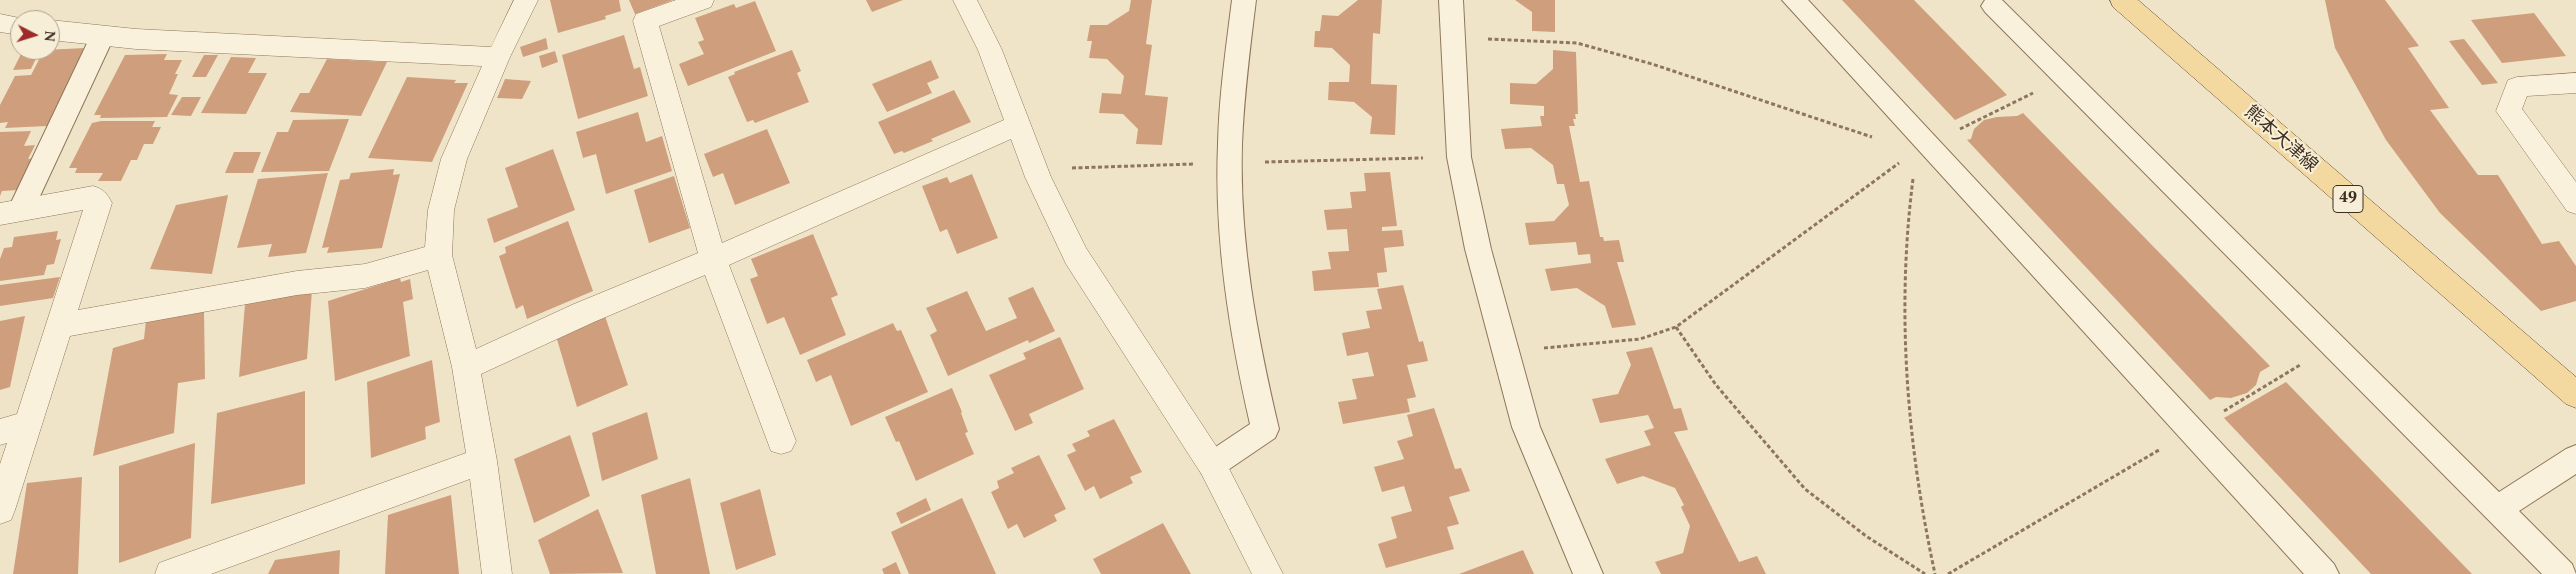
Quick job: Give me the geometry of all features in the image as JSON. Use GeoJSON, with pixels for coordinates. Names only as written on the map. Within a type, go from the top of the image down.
{"type":"FeatureCollection","features":[{"type":"Feature","properties":{"kind":"main road","name":"熊本大津線"},"geometry":{"type":"LineString","coordinates":[[2122,0],[2576,395]]}},
{"type":"Feature","properties":{"kind":"street"},"geometry":{"type":"LineString","coordinates":[[497,574],[482,461],[466,367],[438,255],[441,210],[454,159],[498,57],[526,0]]}},
{"type":"Feature","properties":{"kind":"street"},"geometry":{"type":"LineString","coordinates":[[702,0],[645,21],[713,259],[781,441]]}},
{"type":"Feature","properties":{"kind":"street"},"geometry":{"type":"LineString","coordinates":[[965,0],[990,50],[1038,176],[1076,256],[1212,465],[1268,574]]}},
{"type":"Feature","properties":{"kind":"street"},"geometry":{"type":"LineString","coordinates":[[60,31],[102,37],[498,57]]}},
{"type":"Feature","properties":{"kind":"street"},"geometry":{"type":"LineString","coordinates":[[2576,83],[2517,87],[2509,111],[2576,203]]}},
{"type":"Feature","properties":{"kind":"street"},"geometry":{"type":"LineString","coordinates":[[466,367],[584,313],[713,259],[1018,125]]}},
{"type":"Feature","properties":{"kind":"street"},"geometry":{"type":"LineString","coordinates":[[0,510],[99,203],[93,197],[10,211]]}},
{"type":"Feature","properties":{"kind":"street"},"geometry":{"type":"LineString","coordinates":[[61,325],[297,283],[365,276],[438,255]]}},
{"type":"Feature","properties":{"kind":"street"},"geometry":{"type":"LineString","coordinates":[[0,432],[29,424]]}},
{"type":"Feature","properties":{"kind":"street"},"geometry":{"type":"LineString","coordinates":[[170,574],[482,461]]}},
{"type":"Feature","properties":{"kind":"lane"},"geometry":{"type":"LineString","coordinates":[[1212,465],[1265,429],[1254,382],[1238,283],[1232,203],[1231,107],[1244,0]]}},
{"type":"Feature","properties":{"kind":"lane"},"geometry":{"type":"LineString","coordinates":[[1451,0],[1459,157],[1478,249],[1526,427],[1588,574]]}},
{"type":"Feature","properties":{"kind":"lane"},"geometry":{"type":"LineString","coordinates":[[1794,0],[1921,148],[2192,430],[2324,574]]}},
{"type":"Feature","properties":{"kind":"lane"},"geometry":{"type":"LineString","coordinates":[[1996,2],[2064,78],[2562,574]]}},
{"type":"Feature","properties":{"kind":"lane"},"geometry":{"type":"LineString","coordinates":[[10,211],[102,37]]}},
{"type":"Feature","properties":{"kind":"lane"},"geometry":{"type":"LineString","coordinates":[[2497,509],[2576,458]]}},
{"type":"Feature","properties":{"kind":"path"},"geometry":{"type":"LineString","coordinates":[[1452,37],[1577,43],[1652,64],[1921,148]]}},
{"type":"Feature","properties":{"kind":"path"},"geometry":{"type":"LineString","coordinates":[[1506,352],[1640,339],[1676,327],[1921,148],[2064,78]]}},
{"type":"Feature","properties":{"kind":"path"},"geometry":{"type":"LineString","coordinates":[[1921,148],[1905,250],[1904,353],[1913,452],[1925,534],[1935,574]]}},
{"type":"Feature","properties":{"kind":"path"},"geometry":{"type":"LineString","coordinates":[[1676,327],[1716,385],[1805,489],[1866,536],[1925,574]]}},
{"type":"Feature","properties":{"kind":"path"},"geometry":{"type":"LineString","coordinates":[[1948,574],[2332,346]]}},
{"type":"Feature","properties":{"kind":"building"},"geometry":{"type":"Polygon","coordinates":[[[550,0],[619,0],[621,11],[605,16],[606,19],[558,33],[550,0]]]}},
{"type":"Feature","properties":{"kind":"building"},"geometry":{"type":"Polygon","coordinates":[[[629,0],[673,0],[635,14],[629,0]]]}},
{"type":"Feature","properties":{"kind":"building"},"geometry":{"type":"Polygon","coordinates":[[[866,0],[903,0],[872,12],[866,0]]]}},
{"type":"Feature","properties":{"kind":"building"},"geometry":{"type":"Polygon","coordinates":[[[1131,0],[1152,0],[1146,44],[1152,45],[1145,95],[1168,97],[1162,145],[1136,144],[1138,129],[1123,114],[1099,113],[1102,93],[1121,94],[1124,76],[1107,59],[1089,58],[1092,41],[1087,41],[1090,25],[1107,25],[1129,11],[1131,0]]]}},
{"type":"Feature","properties":{"kind":"building"},"geometry":{"type":"Polygon","coordinates":[[[1358,0],[1382,0],[1380,34],[1373,33],[1371,84],[1397,85],[1395,135],[1370,134],[1372,117],[1354,102],[1328,100],[1329,82],[1349,82],[1350,65],[1332,48],[1314,47],[1315,31],[1320,31],[1322,15],[1338,16],[1358,0]]]}},
{"type":"Feature","properties":{"kind":"building"},"geometry":{"type":"Polygon","coordinates":[[[1515,0],[1555,0],[1555,32],[1532,31],[1532,12],[1515,0]]]}},
{"type":"Feature","properties":{"kind":"building"},"geometry":{"type":"Polygon","coordinates":[[[1842,0],[1914,0],[2007,95],[1955,120],[1842,0]]]}},
{"type":"Feature","properties":{"kind":"building"},"geometry":{"type":"Polygon","coordinates":[[[2325,0],[2385,0],[2419,46],[2408,48],[2449,108],[2430,110],[2478,175],[2498,175],[2542,244],[2559,241],[2576,266],[2576,301],[2541,311],[2440,213],[2386,140],[2335,48],[2325,0]]]}},
{"type":"Feature","properties":{"kind":"building"},"geometry":{"type":"Polygon","coordinates":[[[755,1],[776,51],[688,86],[679,64],[704,54],[698,42],[704,40],[695,18],[734,4],[736,8],[755,1]]]}},
{"type":"Feature","properties":{"kind":"building"},"geometry":{"type":"Polygon","coordinates":[[[2534,13],[2566,56],[2502,63],[2471,20],[2534,13]]]}},
{"type":"Feature","properties":{"kind":"building"},"geometry":{"type":"Polygon","coordinates":[[[624,35],[634,69],[640,67],[648,96],[578,119],[562,55],[624,35]]]}},
{"type":"Feature","properties":{"kind":"building"},"geometry":{"type":"Polygon","coordinates":[[[546,38],[548,49],[523,57],[520,47],[546,38]]]}},
{"type":"Feature","properties":{"kind":"building"},"geometry":{"type":"Polygon","coordinates":[[[2464,39],[2498,83],[2482,85],[2449,41],[2464,39]]]}},
{"type":"Feature","properties":{"kind":"building"},"geometry":{"type":"Polygon","coordinates":[[[85,48],[47,126],[5,128],[8,122],[0,123],[0,105],[15,76],[31,75],[39,60],[60,60],[60,49],[85,48]]]}},
{"type":"Feature","properties":{"kind":"building"},"geometry":{"type":"Polygon","coordinates":[[[792,50],[801,71],[797,73],[809,102],[755,123],[753,120],[747,122],[728,77],[735,74],[734,72],[792,50]]]}},
{"type":"Feature","properties":{"kind":"building"},"geometry":{"type":"Polygon","coordinates":[[[1553,50],[1576,52],[1578,114],[1575,114],[1576,119],[1573,119],[1575,126],[1569,126],[1580,182],[1589,181],[1600,237],[1603,237],[1604,241],[1619,240],[1624,262],[1617,262],[1636,325],[1612,328],[1605,306],[1577,288],[1551,291],[1545,269],[1591,263],[1590,254],[1578,255],[1576,242],[1529,245],[1525,223],[1554,221],[1569,205],[1564,184],[1557,184],[1553,165],[1531,148],[1505,149],[1501,129],[1542,126],[1540,116],[1544,116],[1544,106],[1510,104],[1510,83],[1536,84],[1553,69],[1553,50]]]}},
{"type":"Feature","properties":{"kind":"building"},"geometry":{"type":"Polygon","coordinates":[[[555,51],[558,62],[542,68],[539,56],[555,51]]]}},
{"type":"Feature","properties":{"kind":"building"},"geometry":{"type":"Polygon","coordinates":[[[167,54],[164,60],[182,60],[175,74],[178,74],[169,94],[178,95],[167,117],[100,118],[101,115],[94,115],[125,55],[167,54]]]}},
{"type":"Feature","properties":{"kind":"building"},"geometry":{"type":"Polygon","coordinates":[[[204,55],[218,55],[206,77],[192,77],[204,55]]]}},
{"type":"Feature","properties":{"kind":"building"},"geometry":{"type":"Polygon","coordinates":[[[231,57],[256,58],[248,73],[267,73],[246,114],[201,113],[231,57]]]}},
{"type":"Feature","properties":{"kind":"building"},"geometry":{"type":"Polygon","coordinates":[[[327,59],[387,62],[361,116],[290,112],[300,93],[309,93],[327,59]]]}},
{"type":"Feature","properties":{"kind":"building"},"geometry":{"type":"Polygon","coordinates":[[[18,60],[35,60],[31,69],[13,70],[18,60]]]}},
{"type":"Feature","properties":{"kind":"building"},"geometry":{"type":"Polygon","coordinates":[[[931,60],[939,78],[927,83],[932,93],[887,112],[872,84],[931,60]]]}},
{"type":"Feature","properties":{"kind":"building"},"geometry":{"type":"Polygon","coordinates":[[[407,77],[456,80],[454,83],[468,83],[432,162],[368,158],[407,77]]]}},
{"type":"Feature","properties":{"kind":"building"},"geometry":{"type":"Polygon","coordinates":[[[505,79],[531,81],[522,99],[497,98],[505,79]]]}},
{"type":"Feature","properties":{"kind":"building"},"geometry":{"type":"Polygon","coordinates":[[[954,90],[971,122],[931,139],[933,141],[904,153],[902,151],[894,154],[878,122],[954,90]]]}},
{"type":"Feature","properties":{"kind":"building"},"geometry":{"type":"Polygon","coordinates":[[[182,97],[201,97],[191,116],[171,115],[182,97]]]}},
{"type":"Feature","properties":{"kind":"building"},"geometry":{"type":"Polygon","coordinates":[[[638,112],[646,142],[662,136],[672,171],[606,194],[596,154],[583,158],[576,132],[638,112]]]}},
{"type":"Feature","properties":{"kind":"building"},"geometry":{"type":"Polygon","coordinates":[[[2023,113],[2270,366],[2260,372],[2256,385],[2247,393],[2231,398],[2216,397],[2210,400],[1967,140],[1971,139],[1974,129],[1984,120],[2017,116],[2023,113]]]}},
{"type":"Feature","properties":{"kind":"building"},"geometry":{"type":"Polygon","coordinates":[[[349,119],[329,171],[261,172],[277,132],[288,132],[293,120],[349,119]]]}},
{"type":"Feature","properties":{"kind":"building"},"geometry":{"type":"Polygon","coordinates":[[[101,121],[155,121],[152,127],[161,127],[153,144],[144,144],[137,160],[131,160],[121,181],[98,181],[103,173],[75,173],[77,168],[69,168],[92,123],[101,121]]]}},
{"type":"Feature","properties":{"kind":"building"},"geometry":{"type":"Polygon","coordinates":[[[767,129],[790,183],[735,205],[723,173],[713,177],[704,154],[767,129]]]}},
{"type":"Feature","properties":{"kind":"building"},"geometry":{"type":"Polygon","coordinates":[[[31,131],[24,146],[35,145],[28,159],[35,158],[19,190],[2,191],[0,196],[0,132],[31,131]]]}},
{"type":"Feature","properties":{"kind":"building"},"geometry":{"type":"Polygon","coordinates":[[[553,149],[575,210],[494,243],[487,219],[518,207],[505,168],[553,149]]]}},
{"type":"Feature","properties":{"kind":"building"},"geometry":{"type":"Polygon","coordinates":[[[234,152],[261,152],[253,173],[225,173],[234,152]]]}},
{"type":"Feature","properties":{"kind":"building"},"geometry":{"type":"Polygon","coordinates":[[[394,169],[393,175],[400,174],[382,248],[327,253],[329,247],[322,248],[340,180],[349,179],[351,173],[394,169]]]}},
{"type":"Feature","properties":{"kind":"building"},"geometry":{"type":"Polygon","coordinates":[[[1390,172],[1397,226],[1382,227],[1382,231],[1402,230],[1404,246],[1384,248],[1387,272],[1377,273],[1379,287],[1314,291],[1312,271],[1331,269],[1328,252],[1349,251],[1347,229],[1327,230],[1324,210],[1352,208],[1350,192],[1366,191],[1364,173],[1390,172]]]}},
{"type":"Feature","properties":{"kind":"building"},"geometry":{"type":"Polygon","coordinates":[[[328,173],[306,253],[268,257],[272,244],[237,248],[258,179],[328,173]]]}},
{"type":"Feature","properties":{"kind":"building"},"geometry":{"type":"Polygon","coordinates":[[[972,174],[998,238],[957,254],[947,229],[940,232],[922,186],[947,177],[950,183],[972,174]]]}},
{"type":"Feature","properties":{"kind":"building"},"geometry":{"type":"Polygon","coordinates":[[[674,176],[690,228],[649,243],[634,190],[674,176]]]}},
{"type":"Feature","properties":{"kind":"building"},"geometry":{"type":"Polygon","coordinates":[[[228,195],[212,274],[150,269],[176,205],[228,195]]]}},
{"type":"Feature","properties":{"kind":"building"},"geometry":{"type":"Polygon","coordinates":[[[568,221],[593,291],[527,319],[523,305],[516,309],[499,256],[506,253],[505,247],[568,221]]]}},
{"type":"Feature","properties":{"kind":"building"},"geometry":{"type":"Polygon","coordinates":[[[58,231],[56,240],[61,239],[54,264],[47,265],[44,275],[0,281],[0,259],[4,248],[12,247],[14,237],[58,231]]]}},
{"type":"Feature","properties":{"kind":"building"},"geometry":{"type":"Polygon","coordinates":[[[813,234],[838,295],[831,298],[846,335],[800,355],[784,317],[767,324],[750,279],[758,276],[751,259],[813,234]]]}},
{"type":"Feature","properties":{"kind":"building"},"geometry":{"type":"Polygon","coordinates":[[[60,277],[53,298],[0,306],[0,285],[60,277]]]}},
{"type":"Feature","properties":{"kind":"building"},"geometry":{"type":"Polygon","coordinates":[[[400,278],[401,282],[410,279],[413,299],[403,302],[410,356],[335,381],[328,301],[400,278]]]}},
{"type":"Feature","properties":{"kind":"building"},"geometry":{"type":"Polygon","coordinates":[[[1403,285],[1419,342],[1423,341],[1428,361],[1407,365],[1416,397],[1407,399],[1410,412],[1343,424],[1338,402],[1357,399],[1352,379],[1374,376],[1368,352],[1347,356],[1342,333],[1370,328],[1366,311],[1382,309],[1377,289],[1403,285]]]}},
{"type":"Feature","properties":{"kind":"building"},"geometry":{"type":"Polygon","coordinates":[[[1033,287],[1055,331],[1029,343],[1028,340],[948,376],[930,335],[937,331],[926,308],[967,291],[986,331],[1017,318],[1008,298],[1033,287]]]}},
{"type":"Feature","properties":{"kind":"building"},"geometry":{"type":"Polygon","coordinates":[[[312,290],[307,359],[239,377],[245,304],[312,290]]]}},
{"type":"Feature","properties":{"kind":"building"},"geometry":{"type":"Polygon","coordinates":[[[204,311],[205,379],[178,383],[174,433],[93,456],[113,348],[144,339],[146,320],[204,311]]]}},
{"type":"Feature","properties":{"kind":"building"},"geometry":{"type":"Polygon","coordinates":[[[25,316],[10,387],[0,390],[0,321],[25,316]]]}},
{"type":"Feature","properties":{"kind":"building"},"geometry":{"type":"Polygon","coordinates":[[[605,316],[628,385],[577,407],[556,336],[605,316]]]}},
{"type":"Feature","properties":{"kind":"building"},"geometry":{"type":"Polygon","coordinates":[[[893,323],[897,331],[901,330],[928,392],[851,426],[831,375],[816,382],[807,360],[893,323]]]}},
{"type":"Feature","properties":{"kind":"building"},"geometry":{"type":"Polygon","coordinates":[[[1060,337],[1084,389],[1029,414],[1033,423],[1015,431],[989,375],[1026,359],[1023,353],[1060,337]]]}},
{"type":"Feature","properties":{"kind":"building"},"geometry":{"type":"Polygon","coordinates":[[[1652,347],[1674,409],[1681,408],[1688,430],[1674,432],[1739,562],[1757,556],[1766,574],[1661,574],[1655,562],[1683,553],[1690,526],[1681,507],[1684,505],[1675,488],[1643,476],[1617,484],[1605,459],[1651,445],[1644,431],[1654,428],[1648,415],[1600,423],[1592,399],[1618,394],[1631,365],[1626,352],[1652,347]]]}},
{"type":"Feature","properties":{"kind":"building"},"geometry":{"type":"Polygon","coordinates":[[[432,360],[440,422],[425,427],[426,439],[371,458],[367,382],[432,360]]]}},
{"type":"Feature","properties":{"kind":"building"},"geometry":{"type":"Polygon","coordinates":[[[2286,382],[2472,574],[2371,574],[2224,418],[2286,382]]]}},
{"type":"Feature","properties":{"kind":"building"},"geometry":{"type":"Polygon","coordinates":[[[952,388],[968,432],[965,433],[974,454],[916,481],[899,441],[896,442],[885,417],[952,388]]]}},
{"type":"Feature","properties":{"kind":"building"},"geometry":{"type":"Polygon","coordinates":[[[305,391],[305,484],[211,504],[217,413],[305,391]]]}},
{"type":"Feature","properties":{"kind":"building"},"geometry":{"type":"Polygon","coordinates":[[[1434,408],[1455,469],[1461,468],[1470,491],[1449,497],[1459,524],[1447,527],[1454,549],[1386,568],[1378,544],[1397,538],[1391,517],[1412,511],[1404,486],[1382,492],[1374,467],[1404,459],[1397,441],[1413,436],[1407,415],[1434,408]]]}},
{"type":"Feature","properties":{"kind":"building"},"geometry":{"type":"Polygon","coordinates":[[[647,412],[658,459],[602,481],[592,433],[647,412]]]}},
{"type":"Feature","properties":{"kind":"building"},"geometry":{"type":"Polygon","coordinates":[[[1114,419],[1142,472],[1130,477],[1133,483],[1100,499],[1094,486],[1085,491],[1067,455],[1076,451],[1072,444],[1090,436],[1087,431],[1114,419]]]}},
{"type":"Feature","properties":{"kind":"building"},"geometry":{"type":"Polygon","coordinates":[[[570,435],[590,496],[534,523],[514,459],[570,435]]]}},
{"type":"Feature","properties":{"kind":"building"},"geometry":{"type":"Polygon","coordinates":[[[195,443],[191,538],[119,563],[119,466],[195,443]]]}},
{"type":"Feature","properties":{"kind":"building"},"geometry":{"type":"Polygon","coordinates":[[[1039,455],[1066,509],[1054,515],[1057,521],[1024,538],[1017,524],[1008,529],[991,492],[999,488],[997,481],[1014,473],[1011,468],[1039,455]]]}},
{"type":"Feature","properties":{"kind":"building"},"geometry":{"type":"Polygon","coordinates":[[[82,477],[78,574],[13,574],[27,483],[82,477]]]}},
{"type":"Feature","properties":{"kind":"building"},"geometry":{"type":"Polygon","coordinates":[[[690,478],[710,574],[656,574],[641,495],[690,478]]]}},
{"type":"Feature","properties":{"kind":"building"},"geometry":{"type":"Polygon","coordinates":[[[760,489],[776,555],[736,570],[720,503],[760,489]]]}},
{"type":"Feature","properties":{"kind":"building"},"geometry":{"type":"Polygon","coordinates":[[[451,495],[459,574],[385,574],[388,515],[451,495]]]}},
{"type":"Feature","properties":{"kind":"building"},"geometry":{"type":"Polygon","coordinates":[[[926,498],[931,510],[901,524],[896,513],[926,498]]]}},
{"type":"Feature","properties":{"kind":"building"},"geometry":{"type":"Polygon","coordinates":[[[962,498],[996,574],[909,574],[891,532],[962,498]]]}},
{"type":"Feature","properties":{"kind":"building"},"geometry":{"type":"Polygon","coordinates":[[[598,509],[623,573],[550,574],[538,540],[598,509]]]}},
{"type":"Feature","properties":{"kind":"building"},"geometry":{"type":"Polygon","coordinates":[[[1163,523],[1191,574],[1101,574],[1093,559],[1163,523]]]}},
{"type":"Feature","properties":{"kind":"building"},"geometry":{"type":"Polygon","coordinates":[[[340,550],[339,574],[268,574],[275,560],[340,550]]]}},
{"type":"Feature","properties":{"kind":"building"},"geometry":{"type":"Polygon","coordinates":[[[1523,550],[1534,574],[1459,574],[1523,550]]]}},
{"type":"Feature","properties":{"kind":"building"},"geometry":{"type":"Polygon","coordinates":[[[896,562],[901,574],[884,574],[882,569],[896,562]]]}}]}
